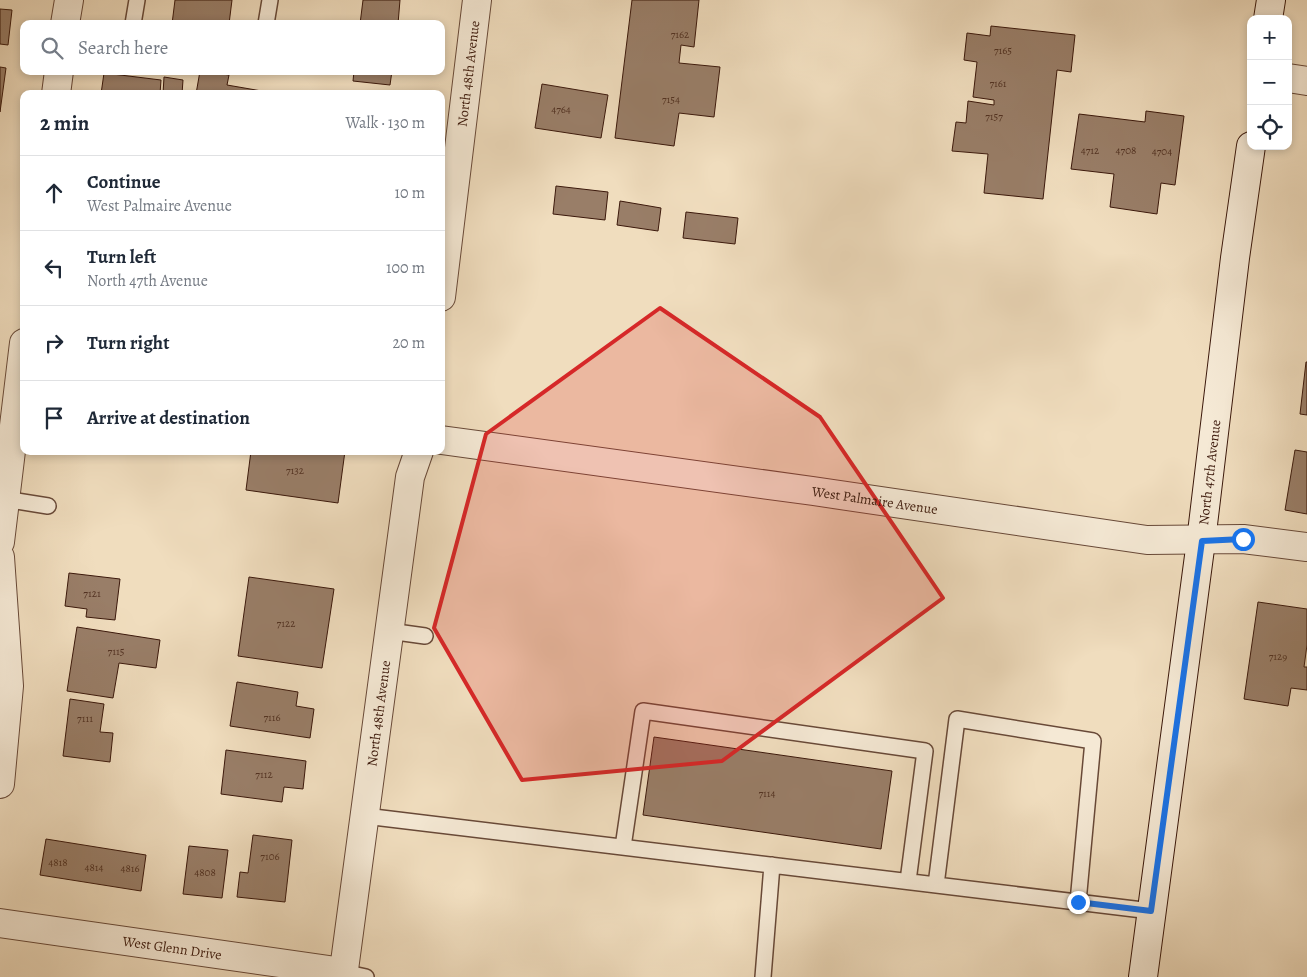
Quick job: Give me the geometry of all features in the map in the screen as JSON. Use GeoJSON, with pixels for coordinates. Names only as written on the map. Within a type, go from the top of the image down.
{"type":"FeatureCollection","features":[{"type":"Feature","properties":{"kind":"street"},"geometry":{"type":"LineString","coordinates":[[66,20],[69,0]]}},
{"type":"Feature","properties":{"kind":"street","name":"North 48th Avenue"},"geometry":{"type":"LineString","coordinates":[[445,263],[477,0]]}},
{"type":"Feature","properties":{"kind":"street"},"geometry":{"type":"LineString","coordinates":[[1269,15],[1271,0]]}},
{"type":"Feature","properties":{"kind":"street"},"geometry":{"type":"LineString","coordinates":[[57,90],[58,75]]}},
{"type":"Feature","properties":{"kind":"street"},"geometry":{"type":"LineString","coordinates":[[1292,78],[1307,80]]}},
{"type":"Feature","properties":{"kind":"street","name":"North 47th Avenue"},"geometry":{"type":"LineString","coordinates":[[1143,977],[1202,541],[1234,268],[1250,150]]}},
{"type":"Feature","properties":{"kind":"street"},"geometry":{"type":"LineString","coordinates":[[0,542],[20,374]]}},
{"type":"Feature","properties":{"kind":"street","name":"West Palmaire Avenue"},"geometry":{"type":"LineString","coordinates":[[445,441],[1147,540],[1202,541],[1243,539],[1307,548]]}},
{"type":"Feature","properties":{"kind":"street","name":"North 48th Avenue"},"geometry":{"type":"LineString","coordinates":[[351,975],[364,816],[410,477],[418,455]]}},
{"type":"Feature","properties":{"kind":"street"},"geometry":{"type":"LineString","coordinates":[[0,556],[9,686],[0,784]]}},
{"type":"Feature","properties":{"kind":"street","name":"West Glenn Drive"},"geometry":{"type":"LineString","coordinates":[[0,924],[351,975]]}},
{"type":"Feature","properties":{"kind":"lane"},"geometry":{"type":"LineString","coordinates":[[134,20],[137,0]]}},
{"type":"Feature","properties":{"kind":"lane"},"geometry":{"type":"LineString","coordinates":[[267,20],[270,0]]}},
{"type":"Feature","properties":{"kind":"lane"},"geometry":{"type":"LineString","coordinates":[[4,499],[48,506]]}},
{"type":"Feature","properties":{"kind":"lane"},"geometry":{"type":"LineString","coordinates":[[389,631],[425,636]]}},
{"type":"Feature","properties":{"kind":"lane"},"geometry":{"type":"LineString","coordinates":[[623,847],[643,710],[925,751],[908,881]]}},
{"type":"Feature","properties":{"kind":"lane"},"geometry":{"type":"LineString","coordinates":[[936,885],[957,719],[1094,741],[1078,902]]}},
{"type":"Feature","properties":{"kind":"lane"},"geometry":{"type":"LineString","coordinates":[[364,816],[1151,911]]}},
{"type":"Feature","properties":{"kind":"lane"},"geometry":{"type":"LineString","coordinates":[[763,977],[772,865]]}},
{"type":"Feature","properties":{"kind":"highlighted area"},"geometry":{"type":"Polygon","coordinates":[[[660,308],[820,417],[943,598],[722,761],[522,780],[434,628],[486,434],[660,308]]]}},
{"type":"Feature","properties":{"kind":"building"},"geometry":{"type":"Polygon","coordinates":[[[175,0],[232,0],[230,20],[172,20],[175,0]]]}},
{"type":"Feature","properties":{"kind":"building"},"geometry":{"type":"Polygon","coordinates":[[[363,0],[400,0],[398,20],[360,20],[363,0]]]}},
{"type":"Feature","properties":{"kind":"building"},"geometry":{"type":"Polygon","coordinates":[[[632,0],[699,0],[694,47],[681,45],[679,63],[720,67],[714,117],[679,113],[674,146],[615,138],[632,0]]]}},
{"type":"Feature","properties":{"kind":"building"},"geometry":{"type":"Polygon","coordinates":[[[0,9],[12,10],[8,45],[0,44],[0,9]]]}},
{"type":"Feature","properties":{"kind":"building"},"geometry":{"type":"Polygon","coordinates":[[[991,26],[1075,35],[1071,72],[1057,70],[1043,199],[984,193],[988,154],[952,151],[956,122],[966,123],[968,101],[994,105],[994,100],[973,97],[977,62],[964,60],[967,33],[990,36],[991,26]]]}},
{"type":"Feature","properties":{"kind":"building"},"geometry":{"type":"Polygon","coordinates":[[[0,67],[6,68],[0,112],[0,67]]]}},
{"type":"Feature","properties":{"kind":"building"},"geometry":{"type":"Polygon","coordinates":[[[104,75],[161,80],[160,90],[102,90],[104,75]]]}},
{"type":"Feature","properties":{"kind":"building"},"geometry":{"type":"Polygon","coordinates":[[[199,75],[229,75],[227,85],[256,90],[197,90],[199,75]]]}},
{"type":"Feature","properties":{"kind":"building"},"geometry":{"type":"Polygon","coordinates":[[[354,75],[391,75],[390,85],[353,81],[354,75]]]}},
{"type":"Feature","properties":{"kind":"building"},"geometry":{"type":"Polygon","coordinates":[[[164,77],[183,80],[182,90],[163,90],[164,77]]]}},
{"type":"Feature","properties":{"kind":"building"},"geometry":{"type":"Polygon","coordinates":[[[542,84],[608,95],[601,138],[535,128],[542,84]]]}},
{"type":"Feature","properties":{"kind":"building"},"geometry":{"type":"Polygon","coordinates":[[[1146,111],[1184,116],[1175,185],[1161,183],[1157,214],[1110,207],[1114,174],[1071,169],[1079,114],[1145,122],[1146,111]]]}},
{"type":"Feature","properties":{"kind":"building"},"geometry":{"type":"Polygon","coordinates":[[[556,186],[608,192],[605,220],[553,214],[556,186]]]}},
{"type":"Feature","properties":{"kind":"building"},"geometry":{"type":"Polygon","coordinates":[[[620,201],[661,208],[658,231],[617,225],[620,201]]]}},
{"type":"Feature","properties":{"kind":"building"},"geometry":{"type":"Polygon","coordinates":[[[686,212],[738,218],[735,244],[683,238],[686,212]]]}},
{"type":"Feature","properties":{"kind":"building"},"geometry":{"type":"Polygon","coordinates":[[[1307,362],[1307,415],[1300,414],[1307,362]]]}},
{"type":"Feature","properties":{"kind":"building"},"geometry":{"type":"Polygon","coordinates":[[[1295,450],[1307,452],[1307,514],[1285,510],[1295,450]]]}},
{"type":"Feature","properties":{"kind":"building"},"geometry":{"type":"Polygon","coordinates":[[[250,455],[344,455],[338,503],[246,490],[250,455]]]}},
{"type":"Feature","properties":{"kind":"building"},"geometry":{"type":"Polygon","coordinates":[[[69,573],[120,579],[115,620],[86,617],[87,609],[65,606],[69,573]]]}},
{"type":"Feature","properties":{"kind":"building"},"geometry":{"type":"Polygon","coordinates":[[[249,577],[334,589],[322,668],[238,656],[249,577]]]}},
{"type":"Feature","properties":{"kind":"building"},"geometry":{"type":"Polygon","coordinates":[[[1258,602],[1307,609],[1307,645],[1304,667],[1307,667],[1307,690],[1291,688],[1288,706],[1244,699],[1258,602]]]}},
{"type":"Feature","properties":{"kind":"building"},"geometry":{"type":"Polygon","coordinates":[[[77,627],[160,640],[156,668],[119,663],[113,698],[67,691],[77,627]]]}},
{"type":"Feature","properties":{"kind":"building"},"geometry":{"type":"Polygon","coordinates":[[[237,682],[298,692],[296,706],[314,709],[310,738],[230,726],[237,682]]]}},
{"type":"Feature","properties":{"kind":"building"},"geometry":{"type":"Polygon","coordinates":[[[70,699],[104,704],[100,732],[113,733],[110,762],[63,756],[70,699]]]}},
{"type":"Feature","properties":{"kind":"building"},"geometry":{"type":"Polygon","coordinates":[[[654,737],[892,771],[881,849],[643,815],[654,737]]]}},
{"type":"Feature","properties":{"kind":"building"},"geometry":{"type":"Polygon","coordinates":[[[226,750],[306,761],[303,789],[284,787],[282,802],[221,794],[226,750]]]}},
{"type":"Feature","properties":{"kind":"building"},"geometry":{"type":"Polygon","coordinates":[[[253,835],[292,840],[285,902],[237,897],[240,872],[248,873],[253,835]]]}},
{"type":"Feature","properties":{"kind":"building"},"geometry":{"type":"Polygon","coordinates":[[[46,839],[146,855],[141,891],[40,875],[46,839]]]}},
{"type":"Feature","properties":{"kind":"building"},"geometry":{"type":"Polygon","coordinates":[[[189,846],[228,850],[222,898],[183,894],[189,846]]]}},
{"type":"Feature","properties":{"kind":"route"},"geometry":{"type":"LineString","coordinates":[[1078,902],[1151,911],[1202,541],[1243,539]]}}]}
